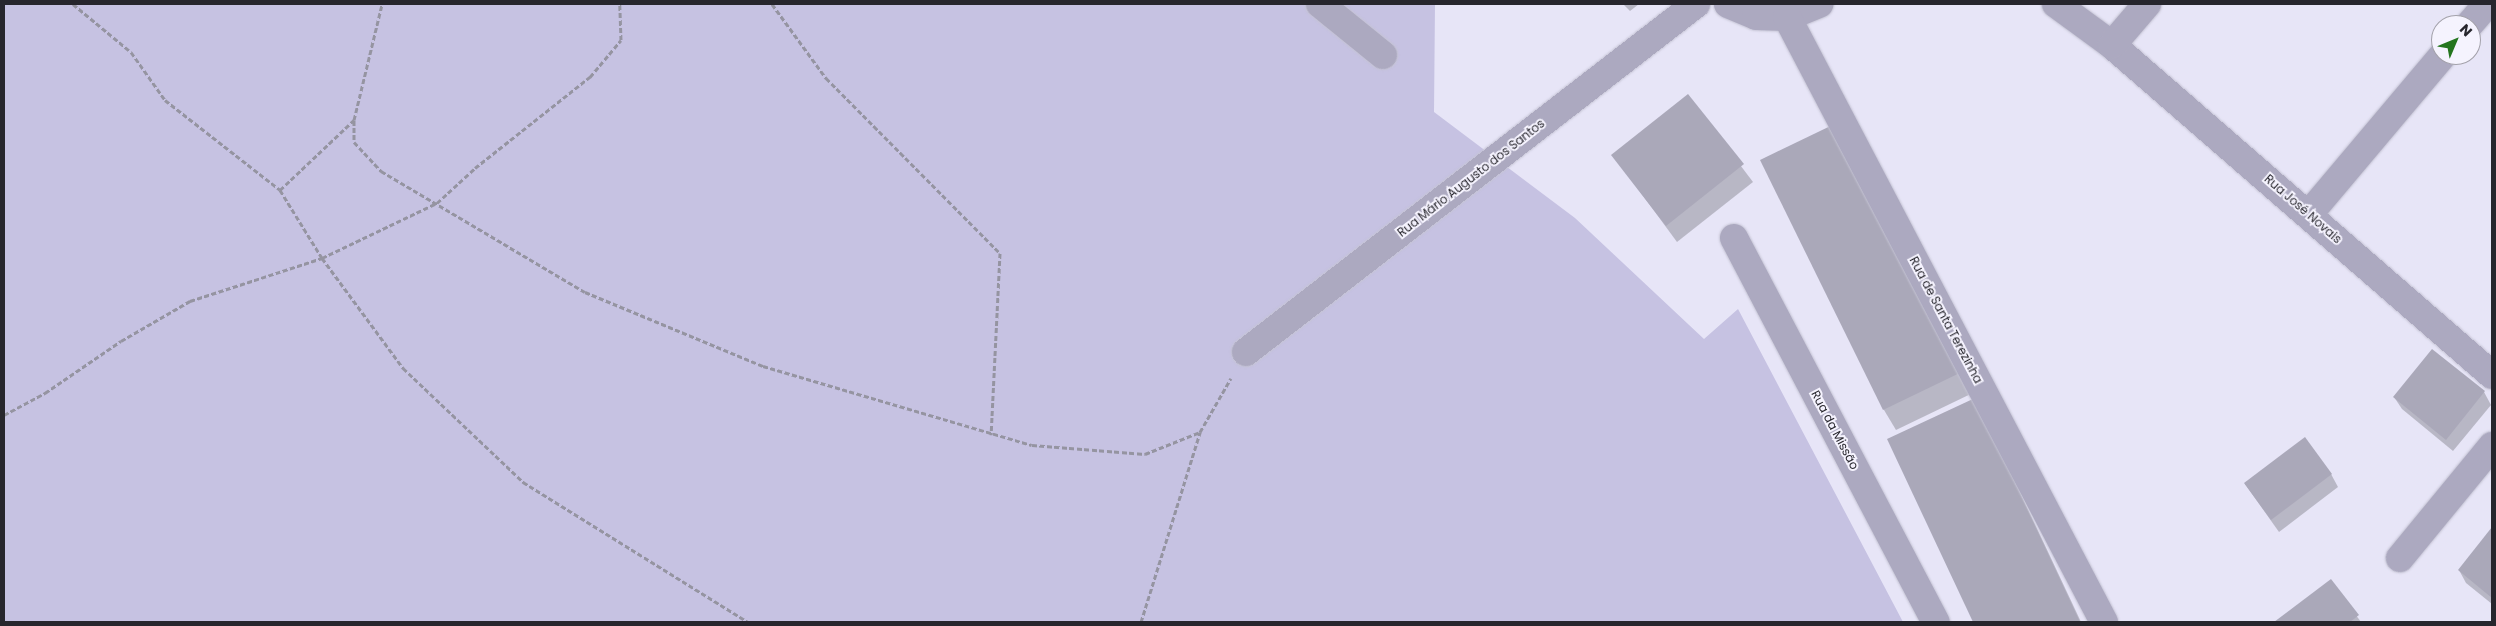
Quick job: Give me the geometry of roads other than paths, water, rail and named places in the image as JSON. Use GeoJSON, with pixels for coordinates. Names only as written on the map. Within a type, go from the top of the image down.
{"type":"FeatureCollection","features":[{"type":"Feature","properties":{"kind":"street"},"geometry":{"type":"LineString","coordinates":[[1320,4],[1383,55]]}},
{"type":"Feature","properties":{"kind":"street","name":"Rua Mário Augusto dos Santos"},"geometry":{"type":"LineString","coordinates":[[1246,352],[1696,4]]}},
{"type":"Feature","properties":{"kind":"street"},"geometry":{"type":"LineString","coordinates":[[1728,4],[1756,16],[1787,17],[1819,4]]}},
{"type":"Feature","properties":{"kind":"street","name":"Rua José Novais"},"geometry":{"type":"LineString","coordinates":[[2056,4],[2112,46],[2309,214],[2492,375]]}},
{"type":"Feature","properties":{"kind":"street"},"geometry":{"type":"LineString","coordinates":[[2112,46],[2147,4]]}},
{"type":"Feature","properties":{"kind":"street"},"geometry":{"type":"LineString","coordinates":[[2478,15],[2487,4]]}},
{"type":"Feature","properties":{"kind":"street","name":"Rua de Santa Terezinha"},"geometry":{"type":"LineString","coordinates":[[1787,17],[2104,622]]}},
{"type":"Feature","properties":{"kind":"street"},"geometry":{"type":"LineString","coordinates":[[2309,214],[2435,65]]}},
{"type":"Feature","properties":{"kind":"street","name":"Rua da Missão"},"geometry":{"type":"LineString","coordinates":[[1734,238],[1936,622]]}},
{"type":"Feature","properties":{"kind":"street"},"geometry":{"type":"LineString","coordinates":[[2400,558],[2492,446]]}}]}
